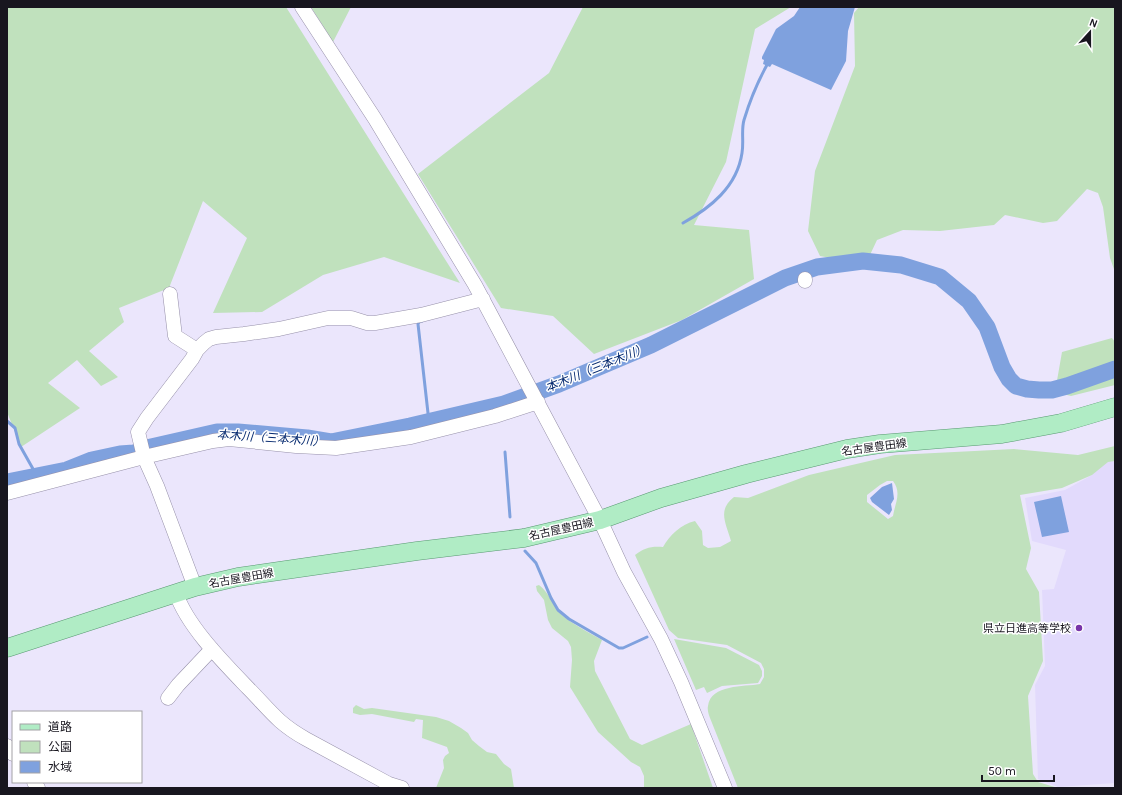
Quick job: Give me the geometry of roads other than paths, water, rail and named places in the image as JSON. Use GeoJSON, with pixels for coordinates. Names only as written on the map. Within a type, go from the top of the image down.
{"type":"FeatureCollection","features":[{"type":"Feature","properties":{"kind":"main road","name":"名古屋豊田線"},"geometry":{"type":"LineString","coordinates":[[7,648],[195,587],[238,577],[417,551],[524,538],[600,520],[661,498],[739,476],[847,449],[880,444],[1002,434],[1061,423],[1115,406]]}},
{"type":"Feature","properties":{"kind":"street"},"geometry":{"type":"LineString","coordinates":[[302,7],[375,119],[483,299],[600,520],[624,572],[667,654],[725,788]]}},
{"type":"Feature","properties":{"kind":"street"},"geometry":{"type":"LineString","coordinates":[[170,294],[175,336],[197,350]]}},
{"type":"Feature","properties":{"kind":"street"},"geometry":{"type":"LineString","coordinates":[[195,587],[160,494],[144,457],[138,432],[197,350],[209,339],[216,337],[279,329],[328,318],[351,318],[367,323],[375,323],[483,299]]}},
{"type":"Feature","properties":{"kind":"street"},"geometry":{"type":"LineString","coordinates":[[7,493],[144,457],[229,439],[296,446],[336,448],[410,437],[495,416],[538,402]]}},
{"type":"Feature","properties":{"kind":"street"},"geometry":{"type":"LineString","coordinates":[[176,593],[180,605],[212,648],[281,722],[293,731],[389,784],[402,788]]}},
{"type":"Feature","properties":{"kind":"street"},"geometry":{"type":"LineString","coordinates":[[168,698],[212,648]]}},
{"type":"Feature","properties":{"kind":"water"},"geometry":{"type":"Polygon","coordinates":[[[800,7],[855,7],[848,31],[846,61],[831,90],[772,64],[770,67],[763,64],[764,60],[762,57],[776,29],[794,16],[800,7]]]}},
{"type":"Feature","properties":{"kind":"water"},"geometry":{"type":"Polygon","coordinates":[[[892,483],[894,499],[891,504],[892,510],[889,515],[872,502],[870,498],[882,487],[892,483]]]}},
{"type":"Feature","properties":{"kind":"water"},"geometry":{"type":"Polygon","coordinates":[[[1061,496],[1069,532],[1042,537],[1034,502],[1061,496]]]}},
{"type":"Feature","properties":{"kind":"waterway"},"geometry":{"type":"LineString","coordinates":[[683,223],[703,211],[721,195],[734,176],[742,153],[744,120],[754,91],[768,63]]}},
{"type":"Feature","properties":{"kind":"waterway","name":"本木川（三本木川）"},"geometry":{"type":"LineString","coordinates":[[7,482],[67,470],[92,460],[120,454],[134,453],[151,447],[217,432],[238,432],[307,438],[331,442],[410,426],[504,404],[559,384],[651,345],[785,278],[817,267],[863,261],[901,265],[940,277],[969,301],[987,327],[1002,367],[1009,379],[1016,386],[1027,389],[1052,390],[1115,369]]}},
{"type":"Feature","properties":{"kind":"waterway"},"geometry":{"type":"LineString","coordinates":[[422,321],[418,324],[429,422]]}},
{"type":"Feature","properties":{"kind":"waterway"},"geometry":{"type":"LineString","coordinates":[[7,421],[15,428],[19,444],[37,476]]}},
{"type":"Feature","properties":{"kind":"waterway"},"geometry":{"type":"LineString","coordinates":[[505,452],[510,517]]}},
{"type":"Feature","properties":{"kind":"waterway"},"geometry":{"type":"LineString","coordinates":[[525,551],[536,563],[551,598],[558,610],[569,619],[619,648],[623,648],[647,637]]}},
{"type":"Feature","properties":{"kind":"place","name":"県立日進高等学校"},"geometry":{"type":"Point","coordinates":[1079,628]}}]}
